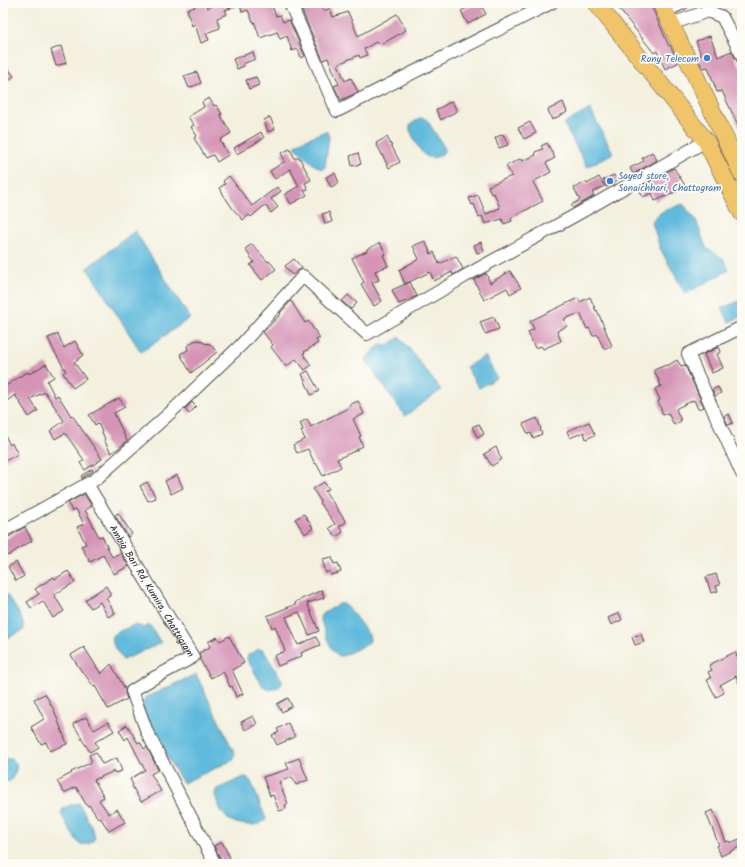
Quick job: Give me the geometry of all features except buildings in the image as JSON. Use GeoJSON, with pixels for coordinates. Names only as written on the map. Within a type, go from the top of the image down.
{"type":"FeatureCollection","features":[{"type":"Feature","properties":{"kind":"highway"},"geometry":{"type":"LineString","coordinates":[[596,3],[706,141],[742,213]]}},
{"type":"Feature","properties":{"kind":"highway"},"geometry":{"type":"LineString","coordinates":[[666,13],[742,174]]}},
{"type":"Feature","properties":{"kind":"street"},"geometry":{"type":"LineString","coordinates":[[290,3],[337,111],[551,3]]}},
{"type":"Feature","properties":{"kind":"street"},"geometry":{"type":"LineString","coordinates":[[666,13],[683,3]]}},
{"type":"Feature","properties":{"kind":"street"},"geometry":{"type":"LineString","coordinates":[[666,13],[708,11],[722,17],[742,55]]}},
{"type":"Feature","properties":{"kind":"street"},"geometry":{"type":"LineString","coordinates":[[3,531],[96,479],[102,474],[171,412],[241,345],[303,276],[367,334],[467,275],[706,141]]}},
{"type":"Feature","properties":{"kind":"street"},"geometry":{"type":"LineString","coordinates":[[742,327],[688,354],[742,474]]}},
{"type":"Feature","properties":{"kind":"street","name":"Ambia Bari Rd, Kumira, Chattogram"},"geometry":{"type":"LineString","coordinates":[[87,484],[194,657],[132,691],[147,732],[216,864]]}},
{"type":"Feature","properties":{"kind":"water"},"geometry":{"type":"Polygon","coordinates":[[[590,109],[613,153],[587,167],[564,124],[590,109]]]}},
{"type":"Feature","properties":{"kind":"water"},"geometry":{"type":"Polygon","coordinates":[[[421,118],[427,120],[444,147],[445,150],[436,157],[431,158],[423,153],[410,130],[411,124],[421,118]]]}},
{"type":"Feature","properties":{"kind":"water"},"geometry":{"type":"Polygon","coordinates":[[[325,131],[329,137],[325,167],[322,169],[315,165],[296,148],[296,145],[325,131]]]}},
{"type":"Feature","properties":{"kind":"water"},"geometry":{"type":"Polygon","coordinates":[[[683,204],[696,220],[706,248],[723,258],[729,270],[685,294],[660,248],[652,222],[657,215],[683,204]]]}},
{"type":"Feature","properties":{"kind":"water"},"geometry":{"type":"Polygon","coordinates":[[[135,231],[190,318],[141,352],[87,268],[135,231]]]}},
{"type":"Feature","properties":{"kind":"water"},"geometry":{"type":"Polygon","coordinates":[[[742,300],[742,316],[729,322],[722,308],[742,300]]]}},
{"type":"Feature","properties":{"kind":"water"},"geometry":{"type":"Polygon","coordinates":[[[400,337],[441,390],[405,416],[365,359],[381,344],[388,345],[400,337]]]}},
{"type":"Feature","properties":{"kind":"water"},"geometry":{"type":"Polygon","coordinates":[[[485,356],[497,378],[479,388],[466,367],[485,356]]]}},
{"type":"Feature","properties":{"kind":"water"},"geometry":{"type":"Polygon","coordinates":[[[3,590],[22,620],[24,630],[3,640],[3,590]]]}},
{"type":"Feature","properties":{"kind":"water"},"geometry":{"type":"Polygon","coordinates":[[[339,604],[344,604],[347,606],[369,635],[370,640],[368,644],[342,656],[338,655],[331,647],[320,618],[321,615],[339,604]]]}},
{"type":"Feature","properties":{"kind":"water"},"geometry":{"type":"Polygon","coordinates":[[[134,625],[143,628],[150,625],[161,643],[123,660],[114,646],[112,636],[134,625]]]}},
{"type":"Feature","properties":{"kind":"water"},"geometry":{"type":"Polygon","coordinates":[[[259,649],[263,650],[282,680],[282,684],[277,688],[269,690],[264,688],[247,659],[248,655],[259,649]]]}},
{"type":"Feature","properties":{"kind":"water"},"geometry":{"type":"Polygon","coordinates":[[[196,674],[235,754],[233,760],[183,783],[147,722],[142,710],[145,698],[196,674]]]}},
{"type":"Feature","properties":{"kind":"water"},"geometry":{"type":"Polygon","coordinates":[[[3,759],[12,759],[16,765],[15,773],[10,781],[3,782],[3,759]]]}},
{"type":"Feature","properties":{"kind":"water"},"geometry":{"type":"Polygon","coordinates":[[[244,777],[248,778],[251,782],[266,819],[258,824],[242,824],[228,819],[221,810],[216,798],[215,793],[217,789],[244,777]]]}},
{"type":"Feature","properties":{"kind":"water"},"geometry":{"type":"Polygon","coordinates":[[[79,803],[93,830],[95,838],[91,843],[80,845],[61,814],[63,808],[79,803]]]}},
{"type":"Feature","properties":{"kind":"place","name":"Rony Telecom"},"geometry":{"type":"Point","coordinates":[707,58]}},
{"type":"Feature","properties":{"kind":"place","name":"Sayed store, Sonaichhari, Chattogram"},"geometry":{"type":"Point","coordinates":[610,181]}}]}
